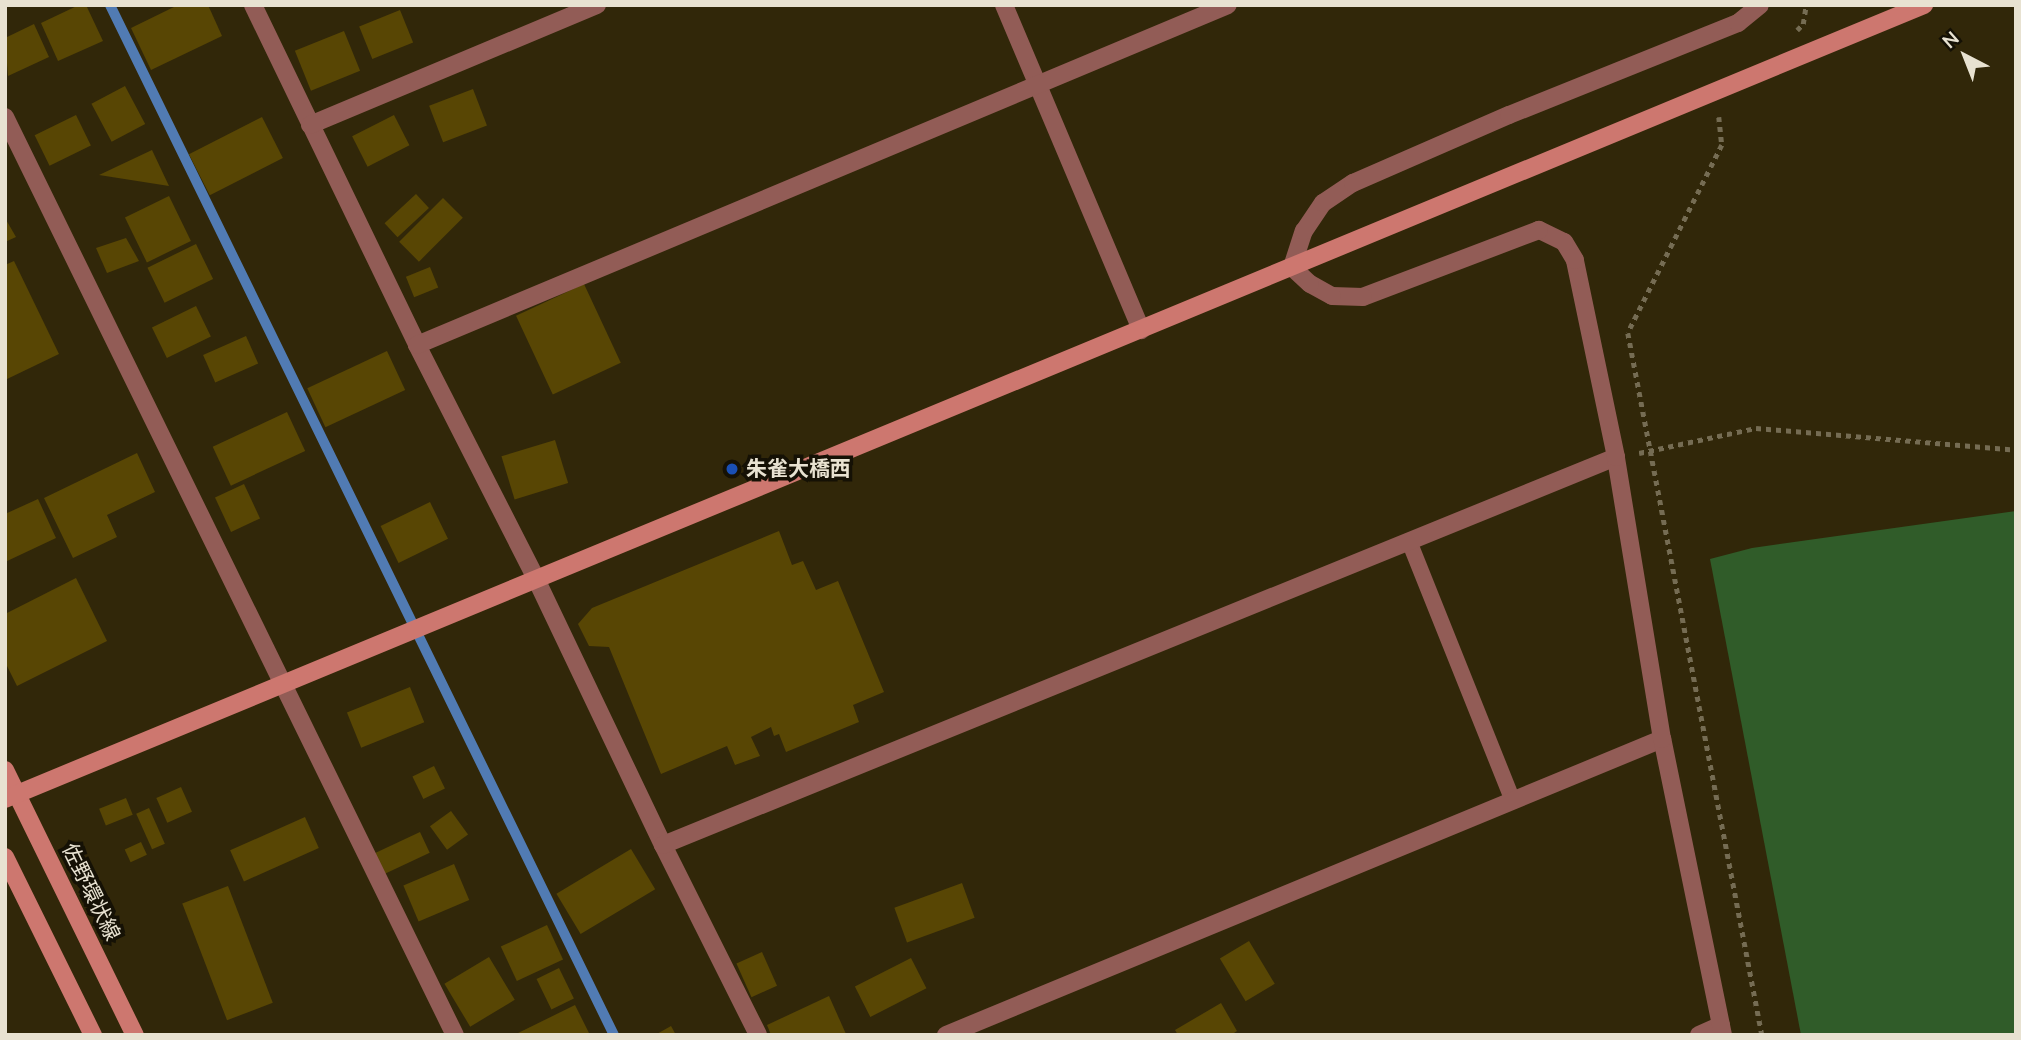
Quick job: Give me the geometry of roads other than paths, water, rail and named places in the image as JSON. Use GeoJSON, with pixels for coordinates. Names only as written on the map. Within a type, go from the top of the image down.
{"type":"FeatureCollection","features":[{"type":"Feature","properties":{"kind":"street"},"geometry":{"type":"LineString","coordinates":[[253,5],[416,345],[537,581],[663,845],[758,1035]]}},
{"type":"Feature","properties":{"kind":"street"},"geometry":{"type":"LineString","coordinates":[[310,125],[597,5]]}},
{"type":"Feature","properties":{"kind":"street"},"geometry":{"type":"LineString","coordinates":[[1004,5],[1141,330]]}},
{"type":"Feature","properties":{"kind":"street"},"geometry":{"type":"LineString","coordinates":[[416,345],[1228,5]]}},
{"type":"Feature","properties":{"kind":"street"},"geometry":{"type":"LineString","coordinates":[[1292,267],[1304,231],[1322,203],[1353,183],[1509,115],[1738,23],[1760,5]]}},
{"type":"Feature","properties":{"kind":"street"},"geometry":{"type":"LineString","coordinates":[[11,796],[537,581],[1924,5]]}},
{"type":"Feature","properties":{"kind":"street"},"geometry":{"type":"LineString","coordinates":[[5,117],[454,1035]]}},
{"type":"Feature","properties":{"kind":"street"},"geometry":{"type":"LineString","coordinates":[[1292,267],[1310,284],[1332,296],[1363,297],[1539,230],[1564,242],[1575,261],[1616,457],[1662,739],[1722,1030],[1699,1035]]}},
{"type":"Feature","properties":{"kind":"street"},"geometry":{"type":"LineString","coordinates":[[663,845],[1616,457]]}},
{"type":"Feature","properties":{"kind":"street"},"geometry":{"type":"LineString","coordinates":[[946,1035],[1662,739]]}},
{"type":"Feature","properties":{"kind":"street","name":"佐野環状線"},"geometry":{"type":"LineString","coordinates":[[5,770],[11,796],[135,1035]]}},
{"type":"Feature","properties":{"kind":"street"},"geometry":{"type":"LineString","coordinates":[[5,857],[93,1035]]}},
{"type":"Feature","properties":{"kind":"lane"},"geometry":{"type":"LineString","coordinates":[[1409,541],[1513,801]]}},
{"type":"Feature","properties":{"kind":"waterway"},"geometry":{"type":"LineString","coordinates":[[110,5],[614,1035]]}},
{"type":"Feature","properties":{"kind":"place","name":"朱雀大橋西"},"geometry":{"type":"Point","coordinates":[732,469]}}]}
